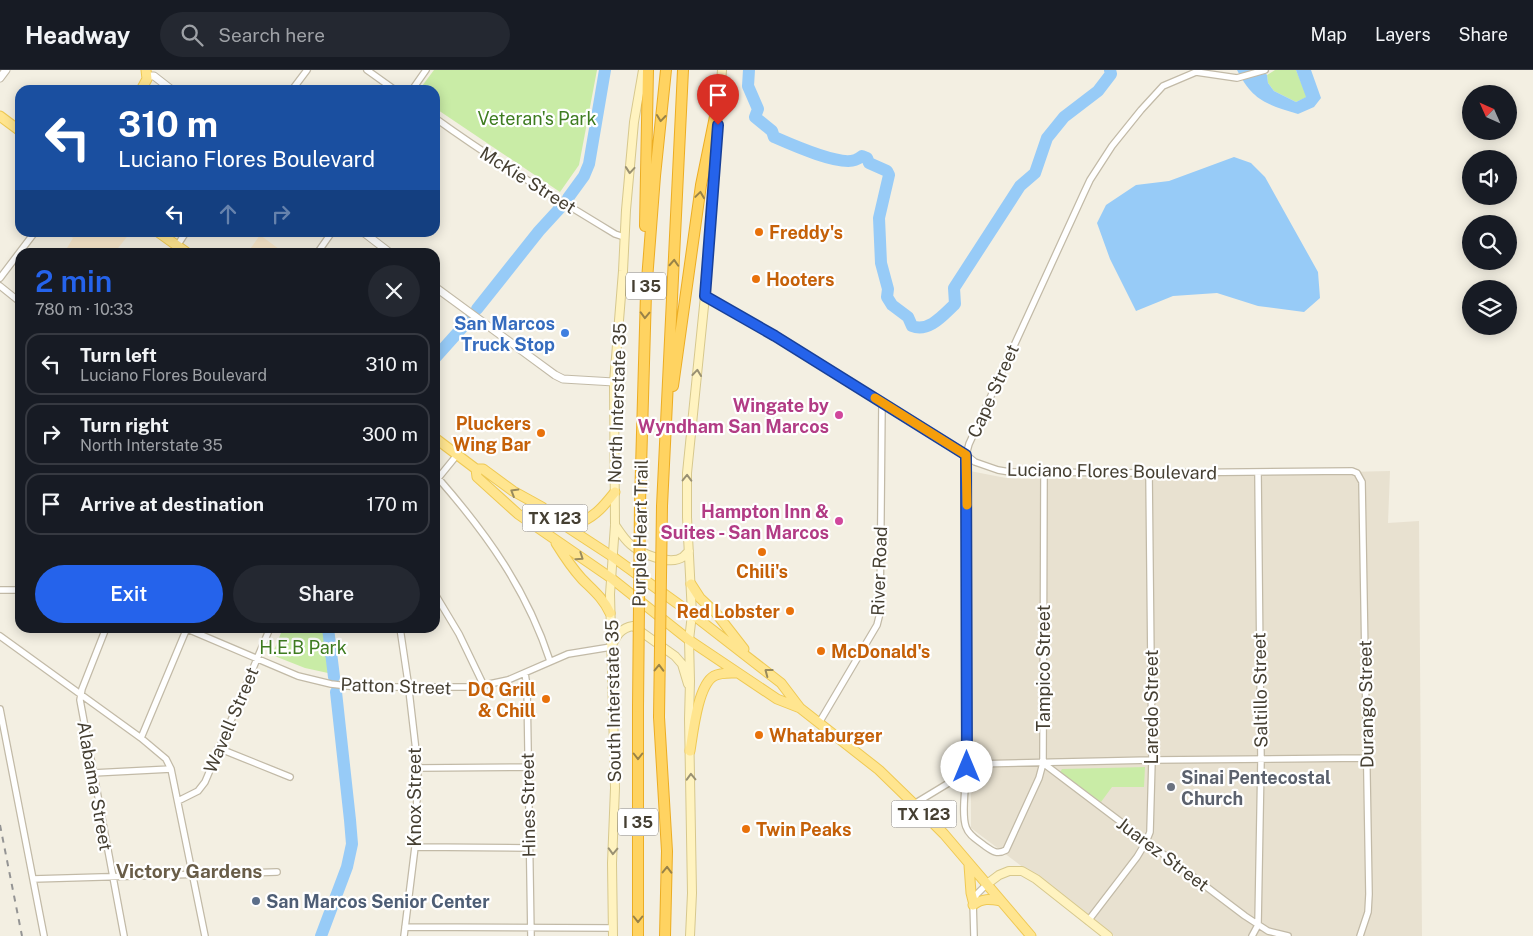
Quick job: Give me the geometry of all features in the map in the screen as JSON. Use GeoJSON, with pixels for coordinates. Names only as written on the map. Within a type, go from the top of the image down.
{"type":"FeatureCollection","features":[{"type":"Feature","properties":{"kind":"highway"},"geometry":{"type":"LineString","coordinates":[[646,282],[644,204],[648,70]]}},
{"type":"Feature","properties":{"kind":"highway","name":"Purple Heart Trail"},"geometry":{"type":"LineString","coordinates":[[638,936],[640,503],[646,282],[666,70]]}},
{"type":"Feature","properties":{"kind":"highway","name":"Purple Heart Trail"},"geometry":{"type":"LineString","coordinates":[[665,936],[667,851],[659,717],[662,506],[683,70]]}},
{"type":"Feature","properties":{"kind":"highway"},"geometry":{"type":"LineString","coordinates":[[664,452],[701,185],[720,92]]}},
{"type":"Feature","properties":{"kind":"main road","name":"North Interstate 35"},"geometry":{"type":"LineString","coordinates":[[613,557],[615,525],[614,382],[634,122],[643,70]]}},
{"type":"Feature","properties":{"kind":"main road"},"geometry":{"type":"LineString","coordinates":[[690,936],[692,893],[689,640],[692,614],[687,473],[705,296],[722,70]]}},
{"type":"Feature","properties":{"kind":"main road"},"geometry":{"type":"LineString","coordinates":[[145,85],[151,73]]}},
{"type":"Feature","properties":{"kind":"main road"},"geometry":{"type":"LineString","coordinates":[[0,116],[15,127]]}},
{"type":"Feature","properties":{"kind":"main road"},"geometry":{"type":"LineString","coordinates":[[165,237],[180,248]]}},
{"type":"Feature","properties":{"kind":"main road"},"geometry":{"type":"LineString","coordinates":[[440,442],[476,469],[477,477],[518,514],[611,578]]}},
{"type":"Feature","properties":{"kind":"main road","name":"TX 123"},"geometry":{"type":"LineString","coordinates":[[476,469],[483,469],[513,491],[542,507],[564,525],[613,557],[692,614],[782,682],[800,708]]}},
{"type":"Feature","properties":{"kind":"main road"},"geometry":{"type":"LineString","coordinates":[[564,525],[580,522],[591,516],[604,505],[614,492]]}},
{"type":"Feature","properties":{"kind":"main road"},"geometry":{"type":"LineString","coordinates":[[615,525],[632,546],[653,558],[673,560],[682,558],[689,551]]}},
{"type":"Feature","properties":{"kind":"main road"},"geometry":{"type":"LineString","coordinates":[[555,541],[569,564],[602,598],[610,613]]}},
{"type":"Feature","properties":{"kind":"main road","name":"South Interstate 35"},"geometry":{"type":"LineString","coordinates":[[613,557],[610,613],[615,769],[612,864],[613,932]]}},
{"type":"Feature","properties":{"kind":"main road","name":"TX 123"},"geometry":{"type":"LineString","coordinates":[[611,578],[689,640],[777,699],[800,708],[879,770],[944,834],[1031,936]]}},
{"type":"Feature","properties":{"kind":"main road"},"geometry":{"type":"LineString","coordinates":[[690,584],[700,598],[716,613],[751,659]]}},
{"type":"Feature","properties":{"kind":"main road"},"geometry":{"type":"LineString","coordinates":[[611,647],[616,636],[621,631],[633,626],[675,656],[682,664],[690,691]]}},
{"type":"Feature","properties":{"kind":"main road"},"geometry":{"type":"LineString","coordinates":[[690,750],[700,696],[705,685],[714,676],[726,672],[740,673]]}},
{"type":"Feature","properties":{"kind":"main road"},"geometry":{"type":"LineString","coordinates":[[969,865],[973,903],[986,898],[1001,901]]}},
{"type":"Feature","properties":{"kind":"main road"},"geometry":{"type":"LineString","coordinates":[[987,884],[998,874],[1009,871],[1022,871],[1036,879],[1108,936]]}},
{"type":"Feature","properties":{"kind":"street"},"geometry":{"type":"LineString","coordinates":[[0,78],[6,70]]}},
{"type":"Feature","properties":{"kind":"street"},"geometry":{"type":"LineString","coordinates":[[296,85],[307,70]]}},
{"type":"Feature","properties":{"kind":"street"},"geometry":{"type":"LineString","coordinates":[[368,70],[388,85]]}},
{"type":"Feature","properties":{"kind":"street"},"geometry":{"type":"LineString","coordinates":[[416,85],[426,70]]}},
{"type":"Feature","properties":{"kind":"street","name":"Cape Street"},"geometry":{"type":"LineString","coordinates":[[1001,852],[993,852],[971,835],[966,827],[964,817],[967,767],[966,455],[969,444],[1083,194],[1112,146],[1163,86],[1196,72],[1237,78],[1265,70]]}},
{"type":"Feature","properties":{"kind":"street"},"geometry":{"type":"LineString","coordinates":[[151,73],[166,85]]}},
{"type":"Feature","properties":{"kind":"street","name":"McKie Street"},"geometry":{"type":"LineString","coordinates":[[440,122],[528,180],[615,234],[624,237]]}},
{"type":"Feature","properties":{"kind":"street"},"geometry":{"type":"LineString","coordinates":[[23,248],[31,237]]}},
{"type":"Feature","properties":{"kind":"street"},"geometry":{"type":"LineString","coordinates":[[177,246],[183,237]]}},
{"type":"Feature","properties":{"kind":"street"},"geometry":{"type":"LineString","coordinates":[[321,248],[328,237]]}},
{"type":"Feature","properties":{"kind":"street"},"geometry":{"type":"LineString","coordinates":[[370,237],[385,248]]}},
{"type":"Feature","properties":{"kind":"street"},"geometry":{"type":"LineString","coordinates":[[0,278],[15,258]]}},
{"type":"Feature","properties":{"kind":"street"},"geometry":{"type":"LineString","coordinates":[[0,286],[15,298]]}},
{"type":"Feature","properties":{"kind":"street"},"geometry":{"type":"LineString","coordinates":[[440,291],[555,375],[563,378],[614,382]]}},
{"type":"Feature","properties":{"kind":"street","name":"Luciano Flores Boulevard"},"geometry":{"type":"LineString","coordinates":[[705,296],[775,336],[976,462],[998,470],[1044,473],[1352,471],[1357,473]]}},
{"type":"Feature","properties":{"kind":"street","name":"River Road"},"geometry":{"type":"LineString","coordinates":[[820,722],[877,624],[880,613],[882,403]]}},
{"type":"Feature","properties":{"kind":"street"},"geometry":{"type":"LineString","coordinates":[[440,475],[457,455]]}},
{"type":"Feature","properties":{"kind":"street","name":"Tampico Street"},"geometry":{"type":"LineString","coordinates":[[1001,852],[1006,850],[1039,778],[1043,763],[1044,473]]}},
{"type":"Feature","properties":{"kind":"street","name":"Laredo Street"},"geometry":{"type":"LineString","coordinates":[[1088,921],[1137,857],[1150,832],[1152,760],[1149,473]]}},
{"type":"Feature","properties":{"kind":"street","name":"Saltillo Street"},"geometry":{"type":"LineString","coordinates":[[1252,936],[1258,925],[1261,760],[1258,473]]}},
{"type":"Feature","properties":{"kind":"street","name":"Durango Street"},"geometry":{"type":"LineString","coordinates":[[1357,473],[1362,482],[1368,912],[1360,936]]}},
{"type":"Feature","properties":{"kind":"street"},"geometry":{"type":"LineString","coordinates":[[440,484],[478,525],[516,582],[536,622],[550,661]]}},
{"type":"Feature","properties":{"kind":"street"},"geometry":{"type":"LineString","coordinates":[[0,590],[15,590]]}},
{"type":"Feature","properties":{"kind":"street"},"geometry":{"type":"LineString","coordinates":[[440,602],[459,634],[484,686]]}},
{"type":"Feature","properties":{"kind":"street"},"geometry":{"type":"LineString","coordinates":[[80,694],[104,633]]}},
{"type":"Feature","properties":{"kind":"street"},"geometry":{"type":"LineString","coordinates":[[141,738],[184,633]]}},
{"type":"Feature","properties":{"kind":"street","name":"Patton Street"},"geometry":{"type":"LineString","coordinates":[[198,633],[298,676],[331,684],[357,687],[484,686],[508,680],[568,654],[611,647]]}},
{"type":"Feature","properties":{"kind":"street","name":"Wavell Street"},"geometry":{"type":"LineString","coordinates":[[178,801],[202,787],[268,633]]}},
{"type":"Feature","properties":{"kind":"street","name":"Knox Street"},"geometry":{"type":"LineString","coordinates":[[401,633],[418,768],[415,847],[404,936]]}},
{"type":"Feature","properties":{"kind":"street"},"geometry":{"type":"LineString","coordinates":[[0,636],[141,738],[166,759],[171,769],[205,936]]}},
{"type":"Feature","properties":{"kind":"street","name":"Hines Street"},"geometry":{"type":"LineString","coordinates":[[526,673],[531,936]]}},
{"type":"Feature","properties":{"kind":"street","name":"Alabama Street"},"geometry":{"type":"LineString","coordinates":[[80,694],[124,936]]}},
{"type":"Feature","properties":{"kind":"street"},"geometry":{"type":"LineString","coordinates":[[0,709],[44,936]]}},
{"type":"Feature","properties":{"kind":"street"},"geometry":{"type":"LineString","coordinates":[[218,748],[290,777]]}},
{"type":"Feature","properties":{"kind":"street"},"geometry":{"type":"LineString","coordinates":[[914,804],[952,781],[967,767],[974,764],[1367,758]]}},
{"type":"Feature","properties":{"kind":"street","name":"Juarez Street"},"geometry":{"type":"LineString","coordinates":[[1043,763],[1258,925],[1288,936]]}},
{"type":"Feature","properties":{"kind":"street"},"geometry":{"type":"LineString","coordinates":[[418,768],[528,767]]}},
{"type":"Feature","properties":{"kind":"street"},"geometry":{"type":"LineString","coordinates":[[93,773],[165,771],[171,769]]}},
{"type":"Feature","properties":{"kind":"street"},"geometry":{"type":"LineString","coordinates":[[415,847],[528,848]]}},
{"type":"Feature","properties":{"kind":"street"},"geometry":{"type":"LineString","coordinates":[[34,879],[277,872]]}},
{"type":"Feature","properties":{"kind":"street"},"geometry":{"type":"LineString","coordinates":[[974,936],[973,903],[977,894],[987,884]]}},
{"type":"Feature","properties":{"kind":"street"},"geometry":{"type":"LineString","coordinates":[[405,928],[530,928],[613,932]]}},
{"type":"Feature","properties":{"kind":"shaded area"},"geometry":{"type":"Polygon","coordinates":[[[71,237],[127,237],[118,248],[67,248],[73,238],[71,237]]]}},
{"type":"Feature","properties":{"kind":"shaded area"},"geometry":{"type":"Polygon","coordinates":[[[259,237],[263,237],[278,248],[251,248],[259,237]]]}},
{"type":"Feature","properties":{"kind":"shaded area"},"geometry":{"type":"Polygon","coordinates":[[[970,471],[1006,478],[1030,479],[1390,471],[1388,523],[1419,521],[1422,936],[1114,936],[971,828],[970,471]]]}},
{"type":"Feature","properties":{"kind":"green space","name":"Veteran's Park"},"geometry":{"type":"Polygon","coordinates":[[[434,70],[597,70],[579,165],[560,192],[440,111],[440,85],[423,85],[434,70]]]}},
{"type":"Feature","properties":{"kind":"green space"},"geometry":{"type":"Polygon","coordinates":[[[1275,70],[1296,70],[1307,97],[1296,102],[1274,91],[1268,83],[1267,75],[1275,70]]]}},
{"type":"Feature","properties":{"kind":"green space","name":"H.E.B Park"},"geometry":{"type":"Polygon","coordinates":[[[281,633],[324,633],[328,673],[305,668],[272,655],[281,633]]]}},
{"type":"Feature","properties":{"kind":"green space"},"geometry":{"type":"Polygon","coordinates":[[[1145,767],[1144,787],[1112,787],[1101,802],[1060,772],[1062,769],[1145,767]]]}},
{"type":"Feature","properties":{"kind":"water"},"geometry":{"type":"Polygon","coordinates":[[[1237,70],[1263,70],[1267,75],[1268,83],[1274,91],[1296,102],[1306,97],[1296,70],[1311,70],[1321,98],[1314,107],[1298,114],[1287,111],[1269,104],[1255,95],[1237,70]]]}},
{"type":"Feature","properties":{"kind":"water"},"geometry":{"type":"Polygon","coordinates":[[[1234,157],[1251,163],[1265,177],[1318,272],[1320,298],[1304,312],[1258,306],[1217,293],[1173,296],[1136,311],[1110,259],[1097,223],[1106,205],[1136,185],[1169,181],[1234,157]]]}},
{"type":"Feature","properties":{"kind":"waterway"},"geometry":{"type":"LineString","coordinates":[[568,198],[584,176],[589,164],[605,70]]}},
{"type":"Feature","properties":{"kind":"waterway"},"geometry":{"type":"LineString","coordinates":[[749,70],[748,86],[758,109],[755,117],[772,131],[774,137],[814,153],[838,160],[855,160],[862,156],[867,158],[869,163],[887,171],[889,175],[879,218],[881,263],[888,289],[887,297],[892,305],[908,317],[912,326],[918,327],[930,325],[955,304],[954,288],[1020,186],[1035,173],[1047,138],[1064,117],[1098,91],[1111,74],[1110,70]]}},
{"type":"Feature","properties":{"kind":"waterway"},"geometry":{"type":"LineString","coordinates":[[477,309],[539,231],[561,207]]}},
{"type":"Feature","properties":{"kind":"waterway"},"geometry":{"type":"LineString","coordinates":[[440,352],[469,320]]}},
{"type":"Feature","properties":{"kind":"waterway"},"geometry":{"type":"LineString","coordinates":[[329,633],[334,677]]}},
{"type":"Feature","properties":{"kind":"waterway"},"geometry":{"type":"LineString","coordinates":[[321,936],[347,867],[352,844],[336,692]]}},
{"type":"Feature","properties":{"kind":"railway"},"geometry":{"type":"LineString","coordinates":[[0,825],[22,936]]}},
{"type":"Feature","properties":{"kind":"slow traffic"},"geometry":{"type":"LineString","coordinates":[[875,398],[966,455],[967,505]]}},
{"type":"Feature","properties":{"kind":"place","name":"Freddy's"},"geometry":{"type":"Point","coordinates":[759,232]}},
{"type":"Feature","properties":{"kind":"place","name":"Hooters"},"geometry":{"type":"Point","coordinates":[756,279]}},
{"type":"Feature","properties":{"kind":"place","name":"San Marcos Truck Stop"},"geometry":{"type":"Point","coordinates":[565,333]}},
{"type":"Feature","properties":{"kind":"place","name":"Wingate by Wyndham San Marcos"},"geometry":{"type":"Point","coordinates":[839,415]}},
{"type":"Feature","properties":{"kind":"place","name":"Pluckers Wing Bar"},"geometry":{"type":"Point","coordinates":[541,433]}},
{"type":"Feature","properties":{"kind":"place","name":"Hampton Inn & Suites - San Marcos"},"geometry":{"type":"Point","coordinates":[839,521]}},
{"type":"Feature","properties":{"kind":"place","name":"Chili's"},"geometry":{"type":"Point","coordinates":[762,552]}},
{"type":"Feature","properties":{"kind":"place","name":"Red Lobster"},"geometry":{"type":"Point","coordinates":[790,611]}},
{"type":"Feature","properties":{"kind":"place","name":"McDonald's"},"geometry":{"type":"Point","coordinates":[821,651]}},
{"type":"Feature","properties":{"kind":"place","name":"DQ Grill & Chill"},"geometry":{"type":"Point","coordinates":[546,699]}},
{"type":"Feature","properties":{"kind":"place","name":"Whataburger"},"geometry":{"type":"Point","coordinates":[759,735]}},
{"type":"Feature","properties":{"kind":"place","name":"Sinai Pentecostal Church"},"geometry":{"type":"Point","coordinates":[1171,787]}},
{"type":"Feature","properties":{"kind":"place","name":"Twin Peaks"},"geometry":{"type":"Point","coordinates":[746,829]}},
{"type":"Feature","properties":{"kind":"place","name":"San Marcos Senior Center"},"geometry":{"type":"Point","coordinates":[256,901]}},
{"type":"Feature","properties":{"kind":"district","name":"Victory Gardens"},"geometry":{"type":"Point","coordinates":[189,871]}},
{"type":"Feature","properties":{"kind":"route"},"geometry":{"type":"LineString","coordinates":[[718,125],[705,296],[775,336],[966,455],[968,556],[967,767]]}}]}
